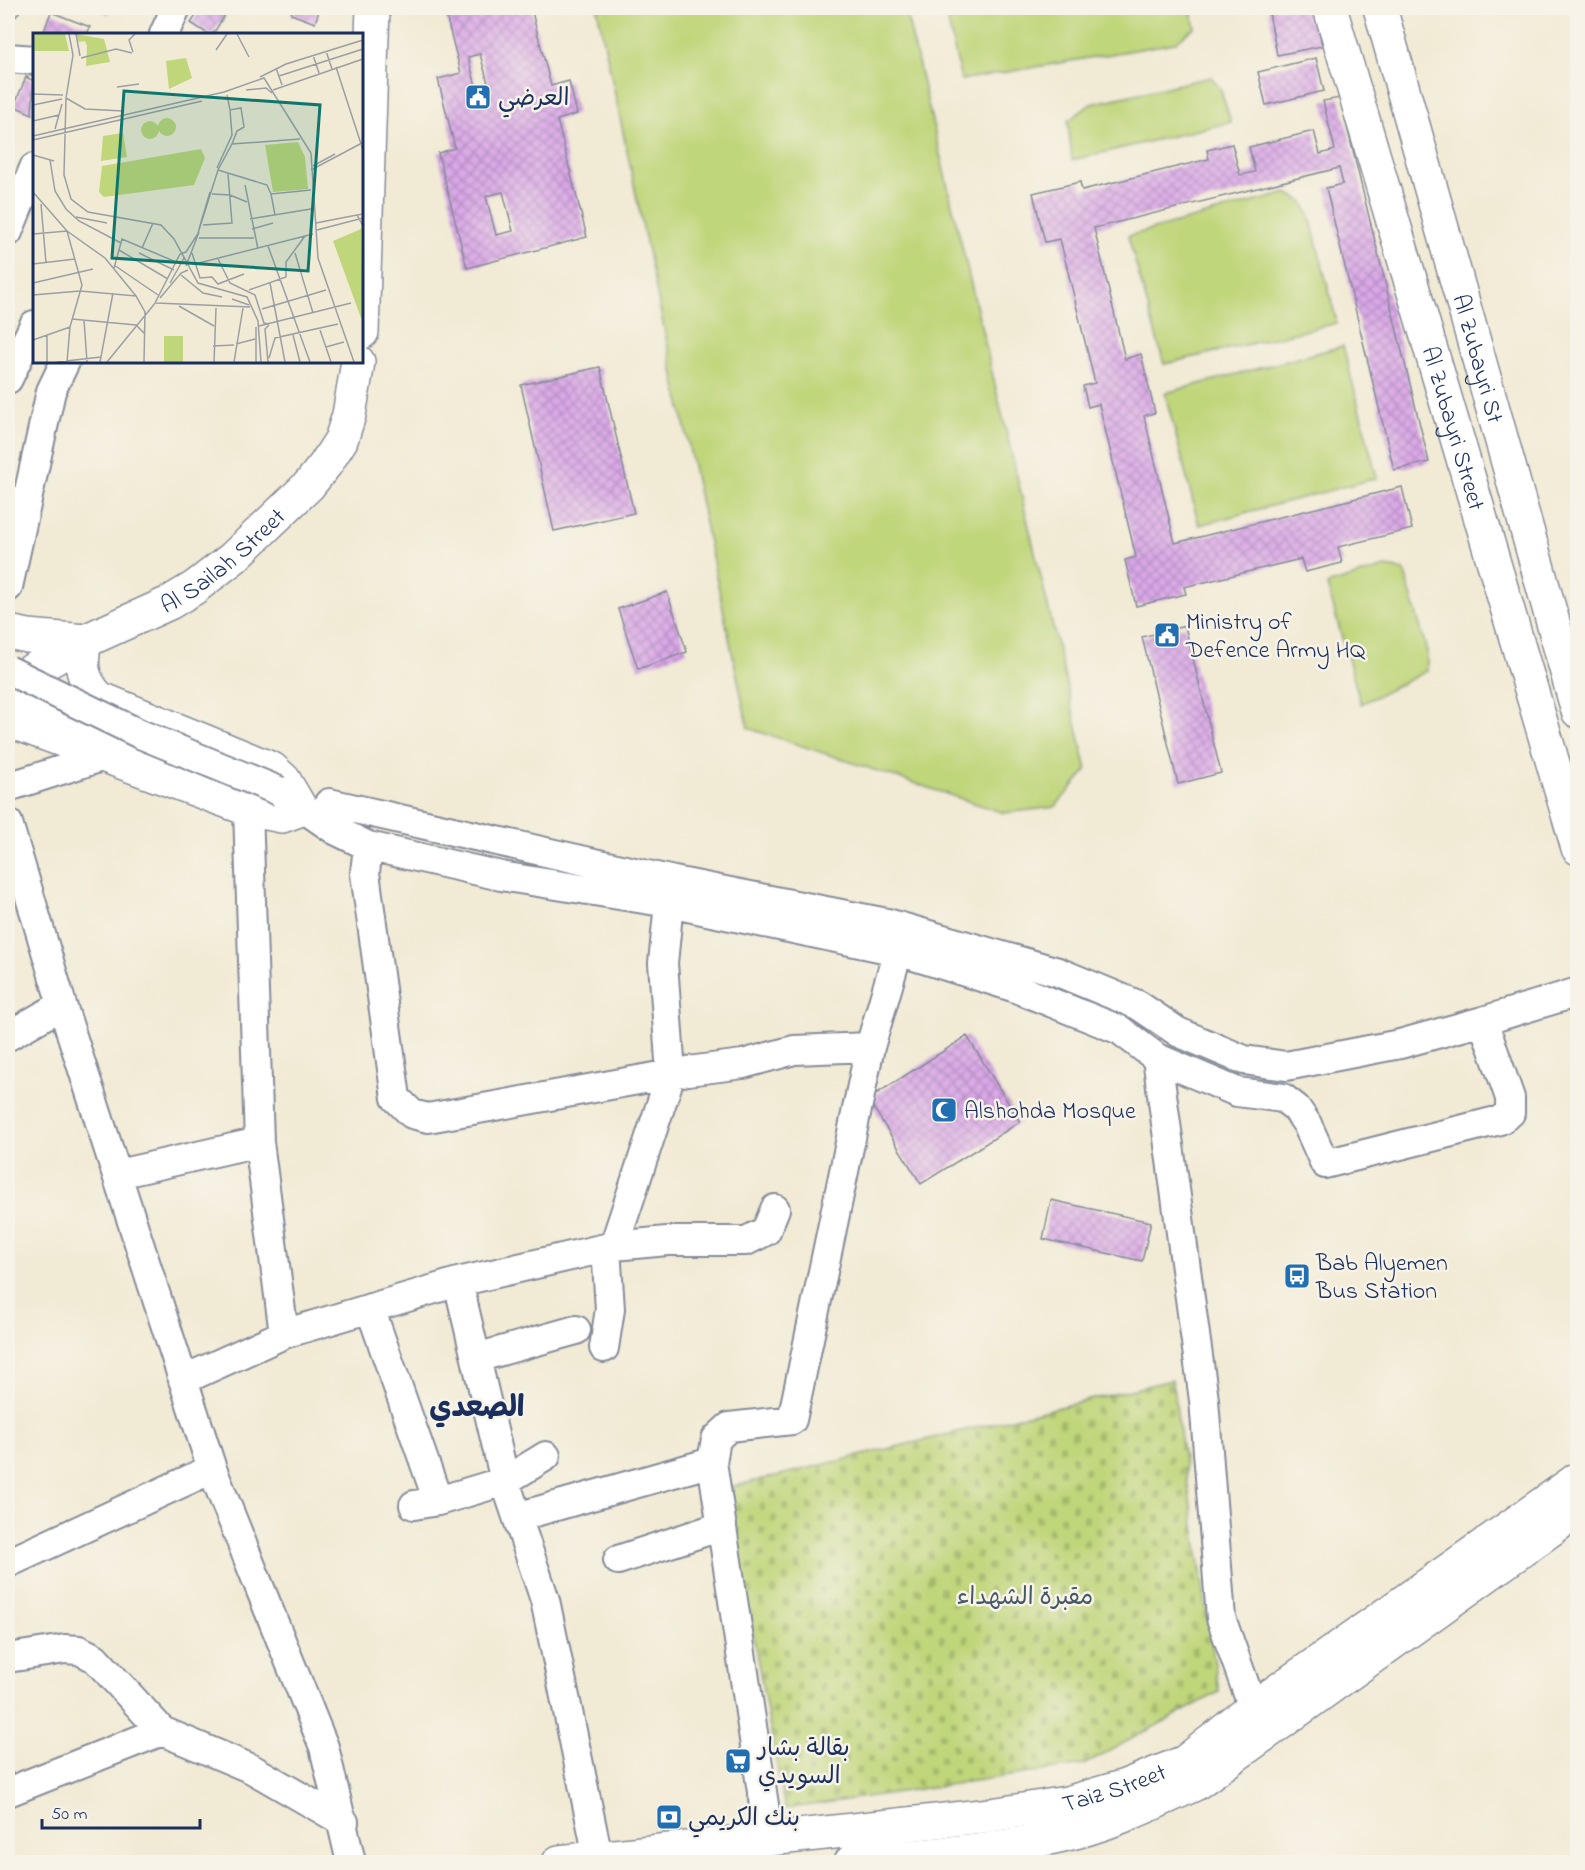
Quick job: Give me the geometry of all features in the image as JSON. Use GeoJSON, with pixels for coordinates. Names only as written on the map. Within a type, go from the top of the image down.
{"type":"FeatureCollection","features":[{"type":"Feature","properties":{"kind":"main road"},"geometry":{"type":"LineString","coordinates":[[363,305],[374,8]]}},
{"type":"Feature","properties":{"kind":"main road","name":"Al Zubayri Street"},"geometry":{"type":"LineString","coordinates":[[1330,8],[1397,231],[1433,367],[1578,848]]}},
{"type":"Feature","properties":{"kind":"main road","name":"Al Zubayri St"},"geometry":{"type":"LineString","coordinates":[[1389,18],[1445,241],[1578,711]]}},
{"type":"Feature","properties":{"kind":"main road"},"geometry":{"type":"LineString","coordinates":[[1397,231],[1416,258],[1425,262],[1441,252],[1445,241]]}},
{"type":"Feature","properties":{"kind":"main road","name":"Al Sailah Street"},"geometry":{"type":"LineString","coordinates":[[8,686],[85,641],[169,603],[194,588],[232,558],[309,485],[341,440],[349,415],[355,363]]}},
{"type":"Feature","properties":{"kind":"main road"},"geometry":{"type":"LineString","coordinates":[[8,632],[85,641],[80,667],[90,689],[99,698],[272,769],[284,780],[286,803],[105,756],[8,720]]}},
{"type":"Feature","properties":{"kind":"main road","name":"Taiz Street"},"geometry":{"type":"LineString","coordinates":[[559,1863],[976,1817],[1067,1803],[1125,1786],[1185,1762],[1253,1708],[1578,1479]]}},
{"type":"Feature","properties":{"kind":"main road","name":"Taiz Street"},"geometry":{"type":"LineString","coordinates":[[851,1863],[996,1856],[1115,1819],[1195,1784],[1578,1510]]}},
{"type":"Feature","properties":{"kind":"street"},"geometry":{"type":"LineString","coordinates":[[164,33],[176,8]]}},
{"type":"Feature","properties":{"kind":"street"},"geometry":{"type":"LineString","coordinates":[[8,58],[33,60]]}},
{"type":"Feature","properties":{"kind":"street"},"geometry":{"type":"LineString","coordinates":[[8,232],[33,170]]}},
{"type":"Feature","properties":{"kind":"street"},"geometry":{"type":"LineString","coordinates":[[8,379],[33,327]]}},
{"type":"Feature","properties":{"kind":"street"},"geometry":{"type":"LineString","coordinates":[[8,587],[51,391],[65,363]]}},
{"type":"Feature","properties":{"kind":"street"},"geometry":{"type":"LineString","coordinates":[[8,670],[286,803],[368,846],[501,876],[669,903],[897,951],[1013,987],[1120,1030],[1157,1058],[1237,1092],[1283,1098],[1296,1108],[1307,1124],[1325,1164],[1500,1120],[1510,1113],[1510,1098],[1483,1021]]}},
{"type":"Feature","properties":{"kind":"street"},"geometry":{"type":"LineString","coordinates":[[8,686],[134,749],[286,803],[899,927],[1058,972],[1138,1005],[1178,1032],[1244,1060],[1286,1066],[1400,1044],[1578,993]]}},
{"type":"Feature","properties":{"kind":"street"},"geometry":{"type":"LineString","coordinates":[[8,787],[105,756]]}},
{"type":"Feature","properties":{"kind":"street"},"geometry":{"type":"LineString","coordinates":[[284,1334],[259,1142],[286,803]]}},
{"type":"Feature","properties":{"kind":"street"},"geometry":{"type":"LineString","coordinates":[[8,823],[62,1005],[212,1469],[324,1747],[344,1822],[351,1863]]}},
{"type":"Feature","properties":{"kind":"street"},"geometry":{"type":"LineString","coordinates":[[368,846],[365,873],[396,1098],[412,1114],[428,1119],[671,1074],[743,1064],[794,1050],[870,1047]]}},
{"type":"Feature","properties":{"kind":"street"},"geometry":{"type":"LineString","coordinates":[[604,1348],[610,1309],[610,1247],[671,1074],[663,963],[669,903]]}},
{"type":"Feature","properties":{"kind":"street"},"geometry":{"type":"LineString","coordinates":[[769,1839],[712,1462],[716,1439],[729,1426],[792,1420],[870,1047],[897,951]]}},
{"type":"Feature","properties":{"kind":"street"},"geometry":{"type":"LineString","coordinates":[[8,1036],[62,1005]]}},
{"type":"Feature","properties":{"kind":"street"},"geometry":{"type":"LineString","coordinates":[[1157,1058],[1204,1400],[1221,1618],[1253,1708]]}},
{"type":"Feature","properties":{"kind":"street"},"geometry":{"type":"LineString","coordinates":[[118,1174],[259,1142]]}},
{"type":"Feature","properties":{"kind":"street"},"geometry":{"type":"LineString","coordinates":[[183,1380],[284,1334],[458,1282],[610,1247],[667,1241],[746,1241],[766,1231],[775,1209]]}},
{"type":"Feature","properties":{"kind":"street"},"geometry":{"type":"LineString","coordinates":[[458,1282],[505,1481],[545,1600],[598,1857]]}},
{"type":"Feature","properties":{"kind":"street"},"geometry":{"type":"LineString","coordinates":[[370,1308],[426,1503],[505,1481],[546,1456]]}},
{"type":"Feature","properties":{"kind":"street"},"geometry":{"type":"LineString","coordinates":[[476,1358],[576,1330]]}},
{"type":"Feature","properties":{"kind":"street"},"geometry":{"type":"LineString","coordinates":[[517,1517],[712,1462]]}},
{"type":"Feature","properties":{"kind":"street"},"geometry":{"type":"LineString","coordinates":[[8,1563],[212,1469]]}},
{"type":"Feature","properties":{"kind":"street"},"geometry":{"type":"LineString","coordinates":[[618,1560],[722,1526]]}},
{"type":"Feature","properties":{"kind":"street"},"geometry":{"type":"LineString","coordinates":[[8,1658],[65,1649],[79,1650],[95,1658],[162,1731],[252,1769],[344,1822]]}},
{"type":"Feature","properties":{"kind":"street"},"geometry":{"type":"LineString","coordinates":[[8,1792],[162,1731]]}},
{"type":"Feature","properties":{"kind":"street"},"geometry":{"type":"LineString","coordinates":[[976,1817],[996,1856]]}},
{"type":"Feature","properties":{"kind":"green space"},"geometry":{"type":"Polygon","coordinates":[[[597,8],[905,8],[1087,770],[1055,807],[1004,813],[748,728],[597,8]]]}},
{"type":"Feature","properties":{"kind":"green space"},"geometry":{"type":"Polygon","coordinates":[[[945,8],[1190,8],[1195,27],[1174,43],[961,80],[945,8]]]}},
{"type":"Feature","properties":{"kind":"green space"},"geometry":{"type":"Polygon","coordinates":[[[1211,77],[1220,88],[1231,122],[1072,160],[1068,121],[1091,104],[1211,77]]]}},
{"type":"Feature","properties":{"kind":"green space"},"geometry":{"type":"Polygon","coordinates":[[[1287,193],[1303,202],[1310,217],[1337,323],[1164,364],[1128,236],[1287,193]]]}},
{"type":"Feature","properties":{"kind":"green space"},"geometry":{"type":"Polygon","coordinates":[[[1343,346],[1377,478],[1199,525],[1165,393],[1343,346]]]}},
{"type":"Feature","properties":{"kind":"green space"},"geometry":{"type":"Polygon","coordinates":[[[1385,567],[1404,570],[1427,651],[1427,671],[1361,704],[1327,585],[1385,567]]]}},
{"type":"Feature","properties":{"kind":"green space","name":"مقبرة الشهداء"},"geometry":{"type":"Polygon","coordinates":[[[1172,1380],[1219,1692],[1083,1765],[785,1809],[726,1488],[1172,1380]]]}},
{"type":"Feature","properties":{"kind":"building"},"geometry":{"type":"Polygon","coordinates":[[[8,8],[22,8],[8,27],[8,8]]]}},
{"type":"Feature","properties":{"kind":"building"},"geometry":{"type":"Polygon","coordinates":[[[95,8],[111,8],[108,14],[95,8]]]}},
{"type":"Feature","properties":{"kind":"building"},"geometry":{"type":"Polygon","coordinates":[[[201,8],[228,10],[214,33],[206,33],[191,23],[201,8]]]}},
{"type":"Feature","properties":{"kind":"building"},"geometry":{"type":"Polygon","coordinates":[[[293,8],[320,8],[315,23],[291,14],[293,8]]]}},
{"type":"Feature","properties":{"kind":"building"},"geometry":{"type":"Polygon","coordinates":[[[444,8],[531,8],[551,86],[569,81],[577,114],[557,120],[587,237],[467,268],[438,153],[455,148],[438,79],[461,73],[444,8]],[[480,54],[468,57],[476,86],[488,83],[480,54]],[[503,192],[486,196],[496,235],[513,231],[503,192]]]}},
{"type":"Feature","properties":{"kind":"building"},"geometry":{"type":"Polygon","coordinates":[[[1268,8],[1315,8],[1322,46],[1277,55],[1268,8]]]}},
{"type":"Feature","properties":{"kind":"building"},"geometry":{"type":"Polygon","coordinates":[[[51,12],[90,27],[87,33],[43,33],[51,12]]]}},
{"type":"Feature","properties":{"kind":"building"},"geometry":{"type":"Polygon","coordinates":[[[1316,58],[1324,91],[1266,105],[1258,72],[1316,58]]]}},
{"type":"Feature","properties":{"kind":"building"},"geometry":{"type":"Polygon","coordinates":[[[26,77],[33,80],[32,114],[14,106],[26,77]]]}},
{"type":"Feature","properties":{"kind":"building"},"geometry":{"type":"Polygon","coordinates":[[[1340,98],[1429,462],[1394,470],[1326,188],[1343,184],[1339,168],[1094,228],[1125,359],[1141,354],[1155,413],[1144,416],[1175,543],[1402,487],[1412,529],[1338,547],[1342,563],[1305,572],[1301,559],[1184,587],[1186,594],[1136,606],[1125,560],[1136,557],[1099,404],[1088,407],[1083,386],[1095,383],[1060,239],[1045,242],[1033,193],[1080,182],[1082,190],[1209,159],[1207,150],[1232,144],[1240,175],[1255,172],[1249,147],[1314,131],[1320,154],[1335,150],[1323,101],[1340,98]]]}},
{"type":"Feature","properties":{"kind":"building"},"geometry":{"type":"Polygon","coordinates":[[[8,178],[16,184],[8,195],[8,178]]]}},
{"type":"Feature","properties":{"kind":"building"},"geometry":{"type":"Polygon","coordinates":[[[8,320],[13,324],[8,333],[8,320]]]}},
{"type":"Feature","properties":{"kind":"building"},"geometry":{"type":"Polygon","coordinates":[[[600,367],[634,513],[554,531],[521,385],[600,367]]]}},
{"type":"Feature","properties":{"kind":"building"},"geometry":{"type":"Polygon","coordinates":[[[667,592],[687,652],[638,669],[618,609],[667,592]]]}},
{"type":"Feature","properties":{"kind":"building"},"geometry":{"type":"Polygon","coordinates":[[[1185,626],[1221,773],[1178,784],[1142,637],[1185,626]]]}},
{"type":"Feature","properties":{"kind":"building","name":"Alshohda Mosque"},"geometry":{"type":"Polygon","coordinates":[[[967,1036],[1020,1122],[921,1184],[868,1099],[967,1036]]]}},
{"type":"Feature","properties":{"kind":"building"},"geometry":{"type":"Polygon","coordinates":[[[1051,1200],[1151,1222],[1142,1261],[1043,1239],[1051,1200]]]}},
{"type":"Feature","properties":{"kind":"place","name":"العرضي"},"geometry":{"type":"Point","coordinates":[478,97]}},
{"type":"Feature","properties":{"kind":"place","name":"Ministry of Defence Army HQ"},"geometry":{"type":"Point","coordinates":[1167,635]}},
{"type":"Feature","properties":{"kind":"place","name":"Alshohda Mosque"},"geometry":{"type":"Point","coordinates":[944,1110]}},
{"type":"Feature","properties":{"kind":"place","name":"Bab Alyemen Bus Station"},"geometry":{"type":"Point","coordinates":[1297,1276]}},
{"type":"Feature","properties":{"kind":"place","name":"بقالة بشار السويدي"},"geometry":{"type":"Point","coordinates":[738,1761]}},
{"type":"Feature","properties":{"kind":"place","name":"بنك الكريمي"},"geometry":{"type":"Point","coordinates":[669,1817]}},
{"type":"Feature","properties":{"kind":"district","name":"الصعدي"},"geometry":{"type":"Point","coordinates":[477,1406]}}]}
